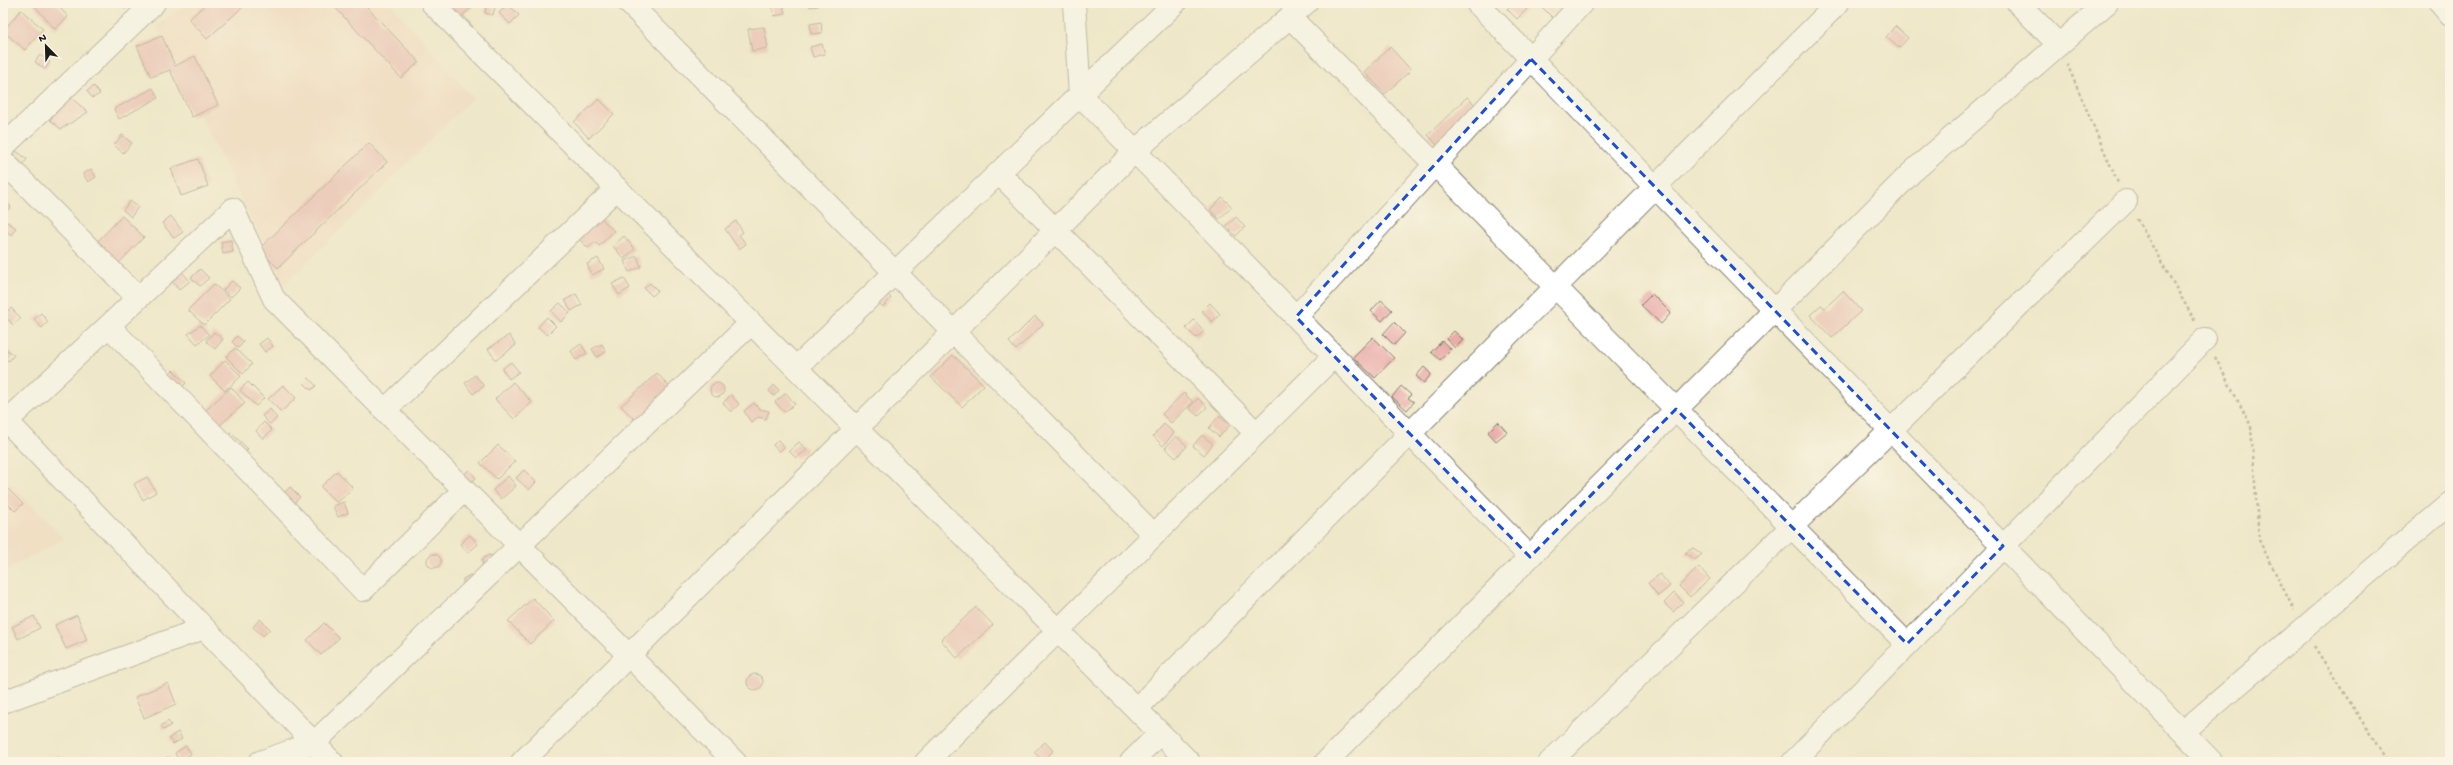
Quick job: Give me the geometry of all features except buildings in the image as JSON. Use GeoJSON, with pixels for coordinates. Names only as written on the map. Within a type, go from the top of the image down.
{"type":"FeatureCollection","features":[{"type":"Feature","properties":{"kind":"street"},"geometry":{"type":"LineString","coordinates":[[3,147],[154,3]]}},
{"type":"Feature","properties":{"kind":"street"},"geometry":{"type":"LineString","coordinates":[[432,3],[1189,762]]}},
{"type":"Feature","properties":{"kind":"street"},"geometry":{"type":"LineString","coordinates":[[629,3],[648,13],[895,273],[1154,536]]}},
{"type":"Feature","properties":{"kind":"street"},"geometry":{"type":"LineString","coordinates":[[1074,3],[1080,95],[1530,557]]}},
{"type":"Feature","properties":{"kind":"street"},"geometry":{"type":"LineString","coordinates":[[796,368],[1175,3]]}},
{"type":"Feature","properties":{"kind":"street"},"geometry":{"type":"LineString","coordinates":[[1477,3],[2212,762]]}},
{"type":"Feature","properties":{"kind":"street"},"geometry":{"type":"LineString","coordinates":[[1296,317],[1582,3]]}},
{"type":"Feature","properties":{"kind":"street"},"geometry":{"type":"LineString","coordinates":[[1136,709],[1838,3]]}},
{"type":"Feature","properties":{"kind":"street"},"geometry":{"type":"LineString","coordinates":[[2018,3],[2058,45]]}},
{"type":"Feature","properties":{"kind":"street"},"geometry":{"type":"LineString","coordinates":[[1326,762],[1911,173],[2107,3]]}},
{"type":"Feature","properties":{"kind":"street"},"geometry":{"type":"LineString","coordinates":[[2440,3],[2450,14]]}},
{"type":"Feature","properties":{"kind":"street"},"geometry":{"type":"LineString","coordinates":[[522,762],[1135,151],[1298,10],[1435,164],[1908,644]]}},
{"type":"Feature","properties":{"kind":"street"},"geometry":{"type":"LineString","coordinates":[[3,161],[138,298]]}},
{"type":"Feature","properties":{"kind":"street"},"geometry":{"type":"LineString","coordinates":[[999,173],[1256,433]]}},
{"type":"Feature","properties":{"kind":"street"},"geometry":{"type":"LineString","coordinates":[[385,410],[617,188]]}},
{"type":"Feature","properties":{"kind":"street"},"geometry":{"type":"LineString","coordinates":[[1550,762],[2126,201]]}},
{"type":"Feature","properties":{"kind":"street"},"geometry":{"type":"LineString","coordinates":[[332,762],[5,419],[109,326],[233,208],[274,299],[735,762]]}},
{"type":"Feature","properties":{"kind":"street"},"geometry":{"type":"LineString","coordinates":[[260,762],[314,743],[751,323]]}},
{"type":"Feature","properties":{"kind":"street"},"geometry":{"type":"LineString","coordinates":[[109,326],[363,590],[464,490]]}},
{"type":"Feature","properties":{"kind":"street"},"geometry":{"type":"LineString","coordinates":[[1793,762],[2205,339]]}},
{"type":"Feature","properties":{"kind":"street"},"geometry":{"type":"LineString","coordinates":[[926,762],[1334,356]]}},
{"type":"Feature","properties":{"kind":"street"},"geometry":{"type":"LineString","coordinates":[[2183,732],[2450,503]]}},
{"type":"Feature","properties":{"kind":"street"},"geometry":{"type":"LineString","coordinates":[[3,702],[204,628]]}},
{"type":"Feature","properties":{"kind":"street"},"geometry":{"type":"LineString","coordinates":[[1131,762],[1160,733]]}},
{"type":"Feature","properties":{"kind":"path"},"geometry":{"type":"LineString","coordinates":[[2058,45],[2126,201],[2205,339],[2251,426],[2259,540],[2304,628],[2388,762]]}},
{"type":"Feature","properties":{"kind":"highlighted area"},"geometry":{"type":"Polygon","coordinates":[[[1531,59],[2003,546],[1907,644],[1676,409],[1530,557],[1296,317],[1531,59]]]}},
{"type":"Feature","properties":{"kind":"shaded area"},"geometry":{"type":"Polygon","coordinates":[[[189,3],[390,3],[473,98],[284,285],[156,26],[189,3]]]}},
{"type":"Feature","properties":{"kind":"shaded area"},"geometry":{"type":"Polygon","coordinates":[[[3,475],[64,539],[3,571],[3,475]]]}}]}
